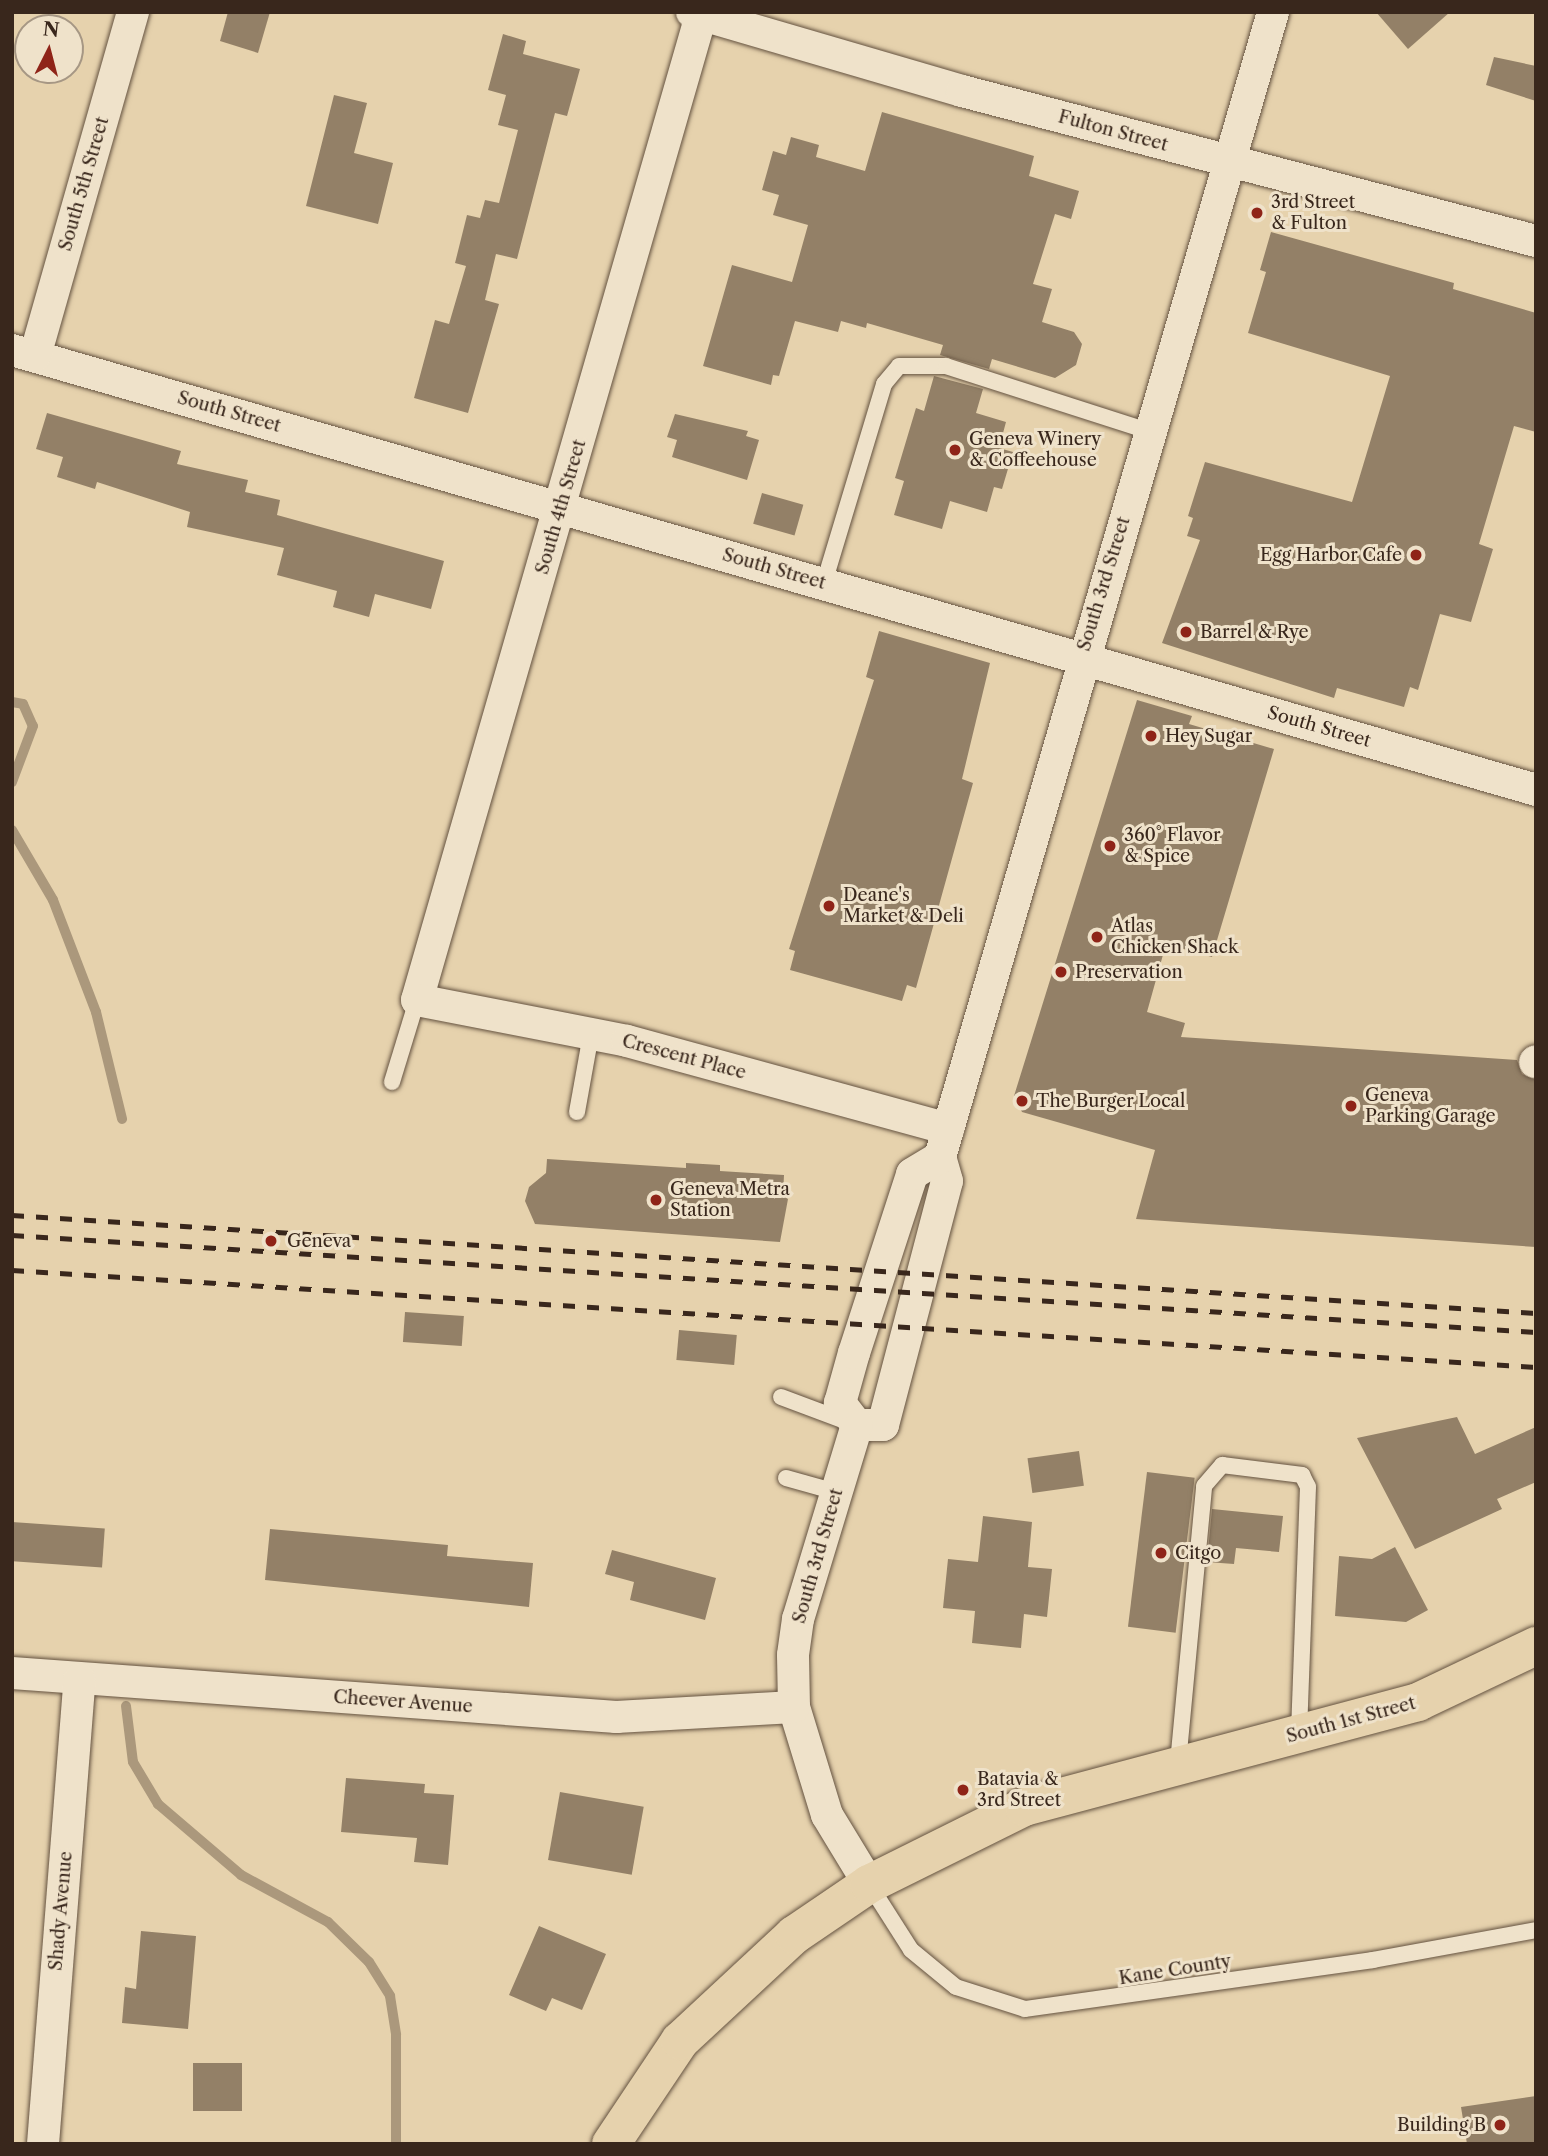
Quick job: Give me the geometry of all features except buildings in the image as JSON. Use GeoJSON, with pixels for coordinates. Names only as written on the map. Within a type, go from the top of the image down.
{"type":"FeatureCollection","features":[{"type":"Feature","properties":{"kind":"main road","name":"South 1st Street"},"geometry":{"type":"LineString","coordinates":[[611,2144],[680,2041],[794,1934],[869,1884],[1024,1808],[1167,1766],[1300,1735],[1418,1702],[1536,1646]]}},
{"type":"Feature","properties":{"kind":"street","name":"South 5th Street"},"geometry":{"type":"LineString","coordinates":[[24,353],[133,12]]}},
{"type":"Feature","properties":{"kind":"street","name":"South 3rd Street"},"geometry":{"type":"LineString","coordinates":[[869,1884],[827,1815],[794,1707],[798,1619],[857,1425],[883,1425],[947,1181],[944,1143],[1081,659],[1273,12]]}},
{"type":"Feature","properties":{"kind":"street","name":"Fulton Street"},"geometry":{"type":"LineString","coordinates":[[698,13],[1230,161],[1536,242]]}},
{"type":"Feature","properties":{"kind":"street","name":"South 4th Street"},"geometry":{"type":"LineString","coordinates":[[417,1000],[561,508],[698,13]]}},
{"type":"Feature","properties":{"kind":"street","name":"South Street"},"geometry":{"type":"LineString","coordinates":[[24,353],[1536,790]]}},
{"type":"Feature","properties":{"kind":"street","name":"Crescent Place"},"geometry":{"type":"LineString","coordinates":[[417,1000],[591,1034],[944,1143]]}},
{"type":"Feature","properties":{"kind":"street"},"geometry":{"type":"LineString","coordinates":[[857,1425],[841,1403],[854,1353],[912,1174],[944,1143]]}},
{"type":"Feature","properties":{"kind":"street","name":"Cheever Avenue"},"geometry":{"type":"LineString","coordinates":[[12,1673],[616,1717],[794,1707]]}},
{"type":"Feature","properties":{"kind":"street","name":"Shady Avenue"},"geometry":{"type":"LineString","coordinates":[[43,2144],[80,1679]]}},
{"type":"Feature","properties":{"kind":"lane"},"geometry":{"type":"LineString","coordinates":[[824,583],[884,384],[899,366],[946,366],[1149,430]]}},
{"type":"Feature","properties":{"kind":"lane"},"geometry":{"type":"LineString","coordinates":[[392,1082],[417,1000]]}},
{"type":"Feature","properties":{"kind":"lane"},"geometry":{"type":"LineString","coordinates":[[577,1112],[591,1034]]}},
{"type":"Feature","properties":{"kind":"lane"},"geometry":{"type":"LineString","coordinates":[[781,1396],[857,1425]]}},
{"type":"Feature","properties":{"kind":"lane"},"geometry":{"type":"LineString","coordinates":[[1167,1766],[1204,1486],[1222,1465],[1302,1475],[1308,1487],[1300,1735]]}},
{"type":"Feature","properties":{"kind":"lane"},"geometry":{"type":"LineString","coordinates":[[786,1478],[836,1492]]}},
{"type":"Feature","properties":{"kind":"lane","name":"Kane County"},"geometry":{"type":"LineString","coordinates":[[869,1884],[911,1950],[956,1987],[1025,2009],[1373,1960],[1536,1930]]}},
{"type":"Feature","properties":{"kind":"waterway"},"geometry":{"type":"LineString","coordinates":[[12,702],[23,704],[33,726],[12,782]]}},
{"type":"Feature","properties":{"kind":"waterway"},"geometry":{"type":"LineString","coordinates":[[12,830],[53,900],[96,1012],[122,1119]]}},
{"type":"Feature","properties":{"kind":"waterway"},"geometry":{"type":"LineString","coordinates":[[126,1706],[133,1762],[158,1804],[241,1875],[328,1922],[369,1962],[390,1996],[396,2035],[396,2144]]}},
{"type":"Feature","properties":{"kind":"railway"},"geometry":{"type":"LineString","coordinates":[[12,1215],[1536,1313]]}},
{"type":"Feature","properties":{"kind":"railway"},"geometry":{"type":"LineString","coordinates":[[12,1235],[1536,1332]]}},
{"type":"Feature","properties":{"kind":"railway"},"geometry":{"type":"LineString","coordinates":[[12,1270],[1536,1367]]}},
{"type":"Feature","properties":{"kind":"place","name":"3rd Street & Fulton"},"geometry":{"type":"Point","coordinates":[1257,213]}},
{"type":"Feature","properties":{"kind":"place","name":"Geneva Winery & Coffeehouse"},"geometry":{"type":"Point","coordinates":[955,450]}},
{"type":"Feature","properties":{"kind":"place","name":"Egg Harbor Cafe"},"geometry":{"type":"Point","coordinates":[1416,555]}},
{"type":"Feature","properties":{"kind":"place","name":"Barrel & Rye"},"geometry":{"type":"Point","coordinates":[1186,632]}},
{"type":"Feature","properties":{"kind":"place","name":"Hey Sugar"},"geometry":{"type":"Point","coordinates":[1151,736]}},
{"type":"Feature","properties":{"kind":"place","name":"360° Flavor & Spice"},"geometry":{"type":"Point","coordinates":[1110,846]}},
{"type":"Feature","properties":{"kind":"place","name":"Deane's Market & Deli"},"geometry":{"type":"Point","coordinates":[829,906]}},
{"type":"Feature","properties":{"kind":"place","name":"Atlas Chicken Shack"},"geometry":{"type":"Point","coordinates":[1097,937]}},
{"type":"Feature","properties":{"kind":"place","name":"Preservation"},"geometry":{"type":"Point","coordinates":[1061,972]}},
{"type":"Feature","properties":{"kind":"place","name":"The Burger Local"},"geometry":{"type":"Point","coordinates":[1022,1101]}},
{"type":"Feature","properties":{"kind":"place","name":"Geneva Parking Garage"},"geometry":{"type":"Point","coordinates":[1351,1106]}},
{"type":"Feature","properties":{"kind":"place","name":"Geneva Metra Station"},"geometry":{"type":"Point","coordinates":[656,1200]}},
{"type":"Feature","properties":{"kind":"place","name":"Geneva"},"geometry":{"type":"Point","coordinates":[271,1241]}},
{"type":"Feature","properties":{"kind":"place","name":"Citgo"},"geometry":{"type":"Point","coordinates":[1161,1553]}},
{"type":"Feature","properties":{"kind":"place","name":"Batavia & 3rd Street"},"geometry":{"type":"Point","coordinates":[963,1790]}},
{"type":"Feature","properties":{"kind":"place","name":"Building B"},"geometry":{"type":"Point","coordinates":[1500,2125]}}]}
